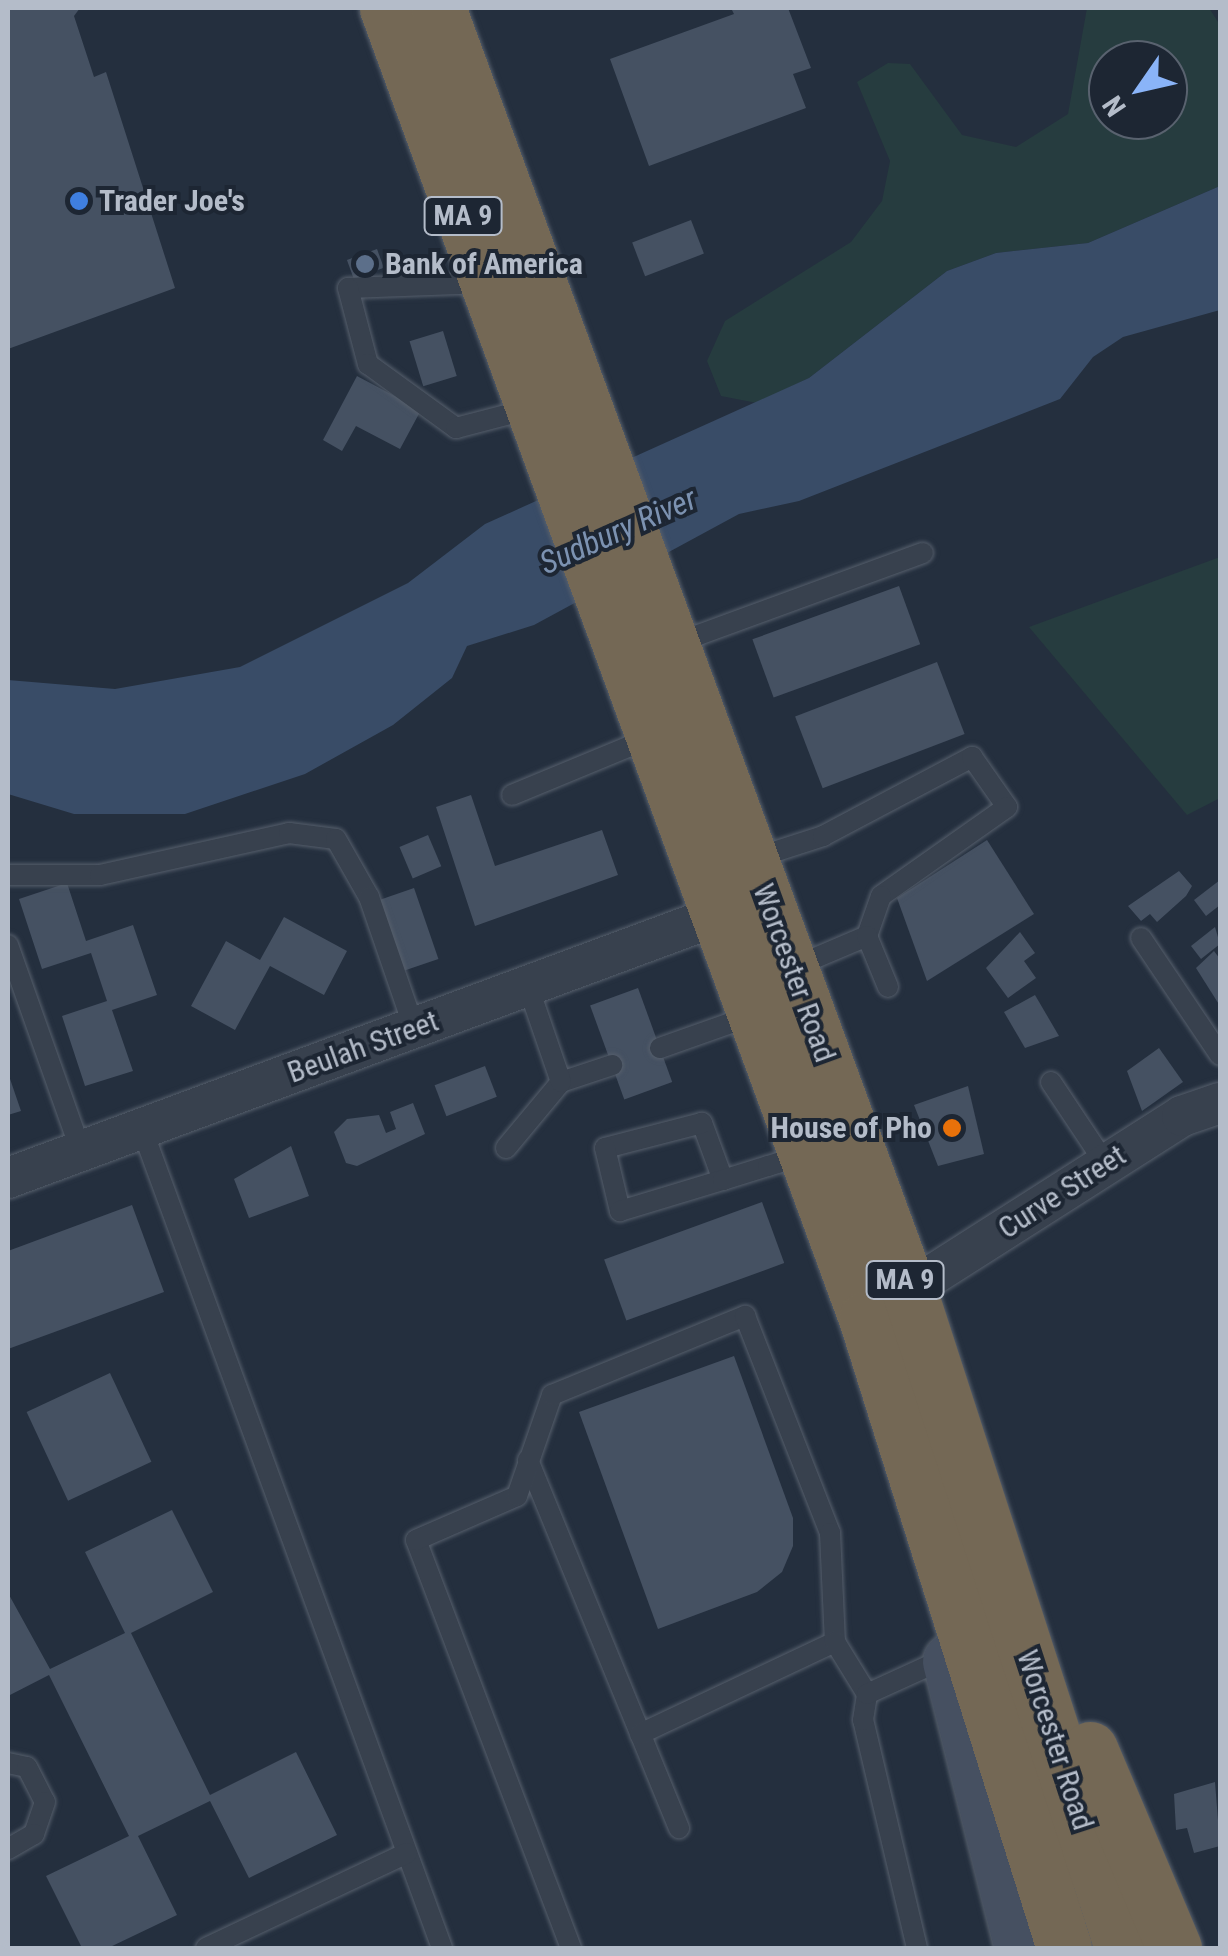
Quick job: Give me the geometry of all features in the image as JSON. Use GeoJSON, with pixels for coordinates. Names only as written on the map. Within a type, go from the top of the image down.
{"type":"FeatureCollection","features":[{"type":"Feature","properties":{"kind":"highway","name":"Worcester Road"},"geometry":{"type":"LineString","coordinates":[[387,8],[487,283],[552,413],[652,635],[752,860],[792,968],[887,1304],[961,1652],[1064,1948]]}},
{"type":"Feature","properties":{"kind":"highway","name":"Worcester Road"},"geometry":{"type":"LineString","coordinates":[[438,8],[552,413]]}},
{"type":"Feature","properties":{"kind":"highway","name":"Worcester Road"},"geometry":{"type":"LineString","coordinates":[[652,635],[654,736],[806,1155],[887,1304],[986,1521],[1122,1948]]}},
{"type":"Feature","properties":{"kind":"highway"},"geometry":{"type":"LineString","coordinates":[[986,1521],[1174,1948]]}},
{"type":"Feature","properties":{"kind":"main road","name":"Worcester Road"},"geometry":{"type":"LineString","coordinates":[[961,1652],[1022,1948]]}},
{"type":"Feature","properties":{"kind":"street","name":"Beulah Street"},"geometry":{"type":"LineString","coordinates":[[8,1178],[719,915]]}},
{"type":"Feature","properties":{"kind":"street","name":"Curve Street"},"geometry":{"type":"LineString","coordinates":[[887,1304],[1105,1163],[1220,1103]]}},
{"type":"Feature","properties":{"kind":"lane"},"geometry":{"type":"LineString","coordinates":[[487,283],[348,288],[368,364],[456,428],[552,413]]}},
{"type":"Feature","properties":{"kind":"lane"},"geometry":{"type":"LineString","coordinates":[[652,635],[922,553]]}},
{"type":"Feature","properties":{"kind":"lane"},"geometry":{"type":"LineString","coordinates":[[512,796],[654,736]]}},
{"type":"Feature","properties":{"kind":"lane"},"geometry":{"type":"LineString","coordinates":[[752,860],[823,836],[972,757],[1007,807],[881,896],[867,936],[888,987]]}},
{"type":"Feature","properties":{"kind":"lane"},"geometry":{"type":"LineString","coordinates":[[8,875],[100,875],[289,833],[336,839],[369,897],[414,1028]]}},
{"type":"Feature","properties":{"kind":"lane"},"geometry":{"type":"LineString","coordinates":[[792,968],[867,936]]}},
{"type":"Feature","properties":{"kind":"lane"},"geometry":{"type":"LineString","coordinates":[[1141,938],[1220,1055]]}},
{"type":"Feature","properties":{"kind":"lane"},"geometry":{"type":"LineString","coordinates":[[8,945],[80,1151]]}},
{"type":"Feature","properties":{"kind":"lane"},"geometry":{"type":"LineString","coordinates":[[528,986],[561,1082]]}},
{"type":"Feature","properties":{"kind":"lane"},"geometry":{"type":"LineString","coordinates":[[660,1048],[755,1014]]}},
{"type":"Feature","properties":{"kind":"lane"},"geometry":{"type":"LineString","coordinates":[[506,1148],[561,1082],[612,1065]]}},
{"type":"Feature","properties":{"kind":"lane"},"geometry":{"type":"LineString","coordinates":[[1052,1082],[1105,1163]]}},
{"type":"Feature","properties":{"kind":"lane"},"geometry":{"type":"LineString","coordinates":[[724,1180],[702,1123],[605,1148],[620,1211],[724,1180],[806,1155]]}},
{"type":"Feature","properties":{"kind":"lane"},"geometry":{"type":"LineString","coordinates":[[142,1128],[442,1948]]}},
{"type":"Feature","properties":{"kind":"lane"},"geometry":{"type":"LineString","coordinates":[[571,1948],[416,1540],[517,1496],[552,1395],[745,1316],[830,1533],[835,1642],[867,1694],[863,1720],[917,1948]]}},
{"type":"Feature","properties":{"kind":"lane"},"geometry":{"type":"LineString","coordinates":[[528,1460],[679,1828]]}},
{"type":"Feature","properties":{"kind":"lane"},"geometry":{"type":"LineString","coordinates":[[640,1734],[835,1642]]}},
{"type":"Feature","properties":{"kind":"lane"},"geometry":{"type":"LineString","coordinates":[[867,1694],[961,1652]]}},
{"type":"Feature","properties":{"kind":"lane"},"geometry":{"type":"LineString","coordinates":[[8,1763],[27,1767],[44,1802],[34,1834],[8,1849]]}},
{"type":"Feature","properties":{"kind":"lane"},"geometry":{"type":"LineString","coordinates":[[206,1948],[407,1853]]}},
{"type":"Feature","properties":{"kind":"green space"},"geometry":{"type":"Polygon","coordinates":[[[1087,8],[1209,8],[1220,25],[1220,186],[1088,243],[996,253],[947,271],[809,378],[757,403],[721,396],[707,361],[725,321],[851,242],[882,201],[890,161],[857,82],[888,63],[910,64],[962,135],[1016,147],[1068,114],[1087,8]]]}},
{"type":"Feature","properties":{"kind":"green space"},"geometry":{"type":"Polygon","coordinates":[[[1220,557],[1220,798],[1187,815],[1029,627],[1220,557]]]}},
{"type":"Feature","properties":{"kind":"water","name":"Sudbury River"},"geometry":{"type":"Polygon","coordinates":[[[1220,186],[1220,310],[1123,337],[1093,357],[1060,399],[799,501],[739,514],[534,625],[467,646],[452,678],[393,725],[305,774],[185,814],[74,814],[8,794],[8,680],[115,689],[240,667],[408,583],[485,524],[809,378],[947,271],[996,253],[1088,243],[1220,186]]]}},
{"type":"Feature","properties":{"kind":"building","name":"Trader Joe's"},"geometry":{"type":"Polygon","coordinates":[[[8,8],[80,8],[74,16],[94,77],[106,72],[175,288],[8,349],[8,8]]]}},
{"type":"Feature","properties":{"kind":"building"},"geometry":{"type":"Polygon","coordinates":[[[731,8],[788,8],[811,68],[793,74],[806,108],[649,166],[610,59],[734,14],[731,8]]]}},
{"type":"Feature","properties":{"kind":"building"},"geometry":{"type":"Polygon","coordinates":[[[691,220],[704,254],[645,276],[632,243],[691,220]]]}},
{"type":"Feature","properties":{"kind":"building","name":"Bank of America"},"geometry":{"type":"Polygon","coordinates":[[[377,249],[384,268],[354,279],[347,260],[377,249]]]}},
{"type":"Feature","properties":{"kind":"building"},"geometry":{"type":"Polygon","coordinates":[[[443,331],[457,376],[423,386],[410,341],[443,331]]]}},
{"type":"Feature","properties":{"kind":"building"},"geometry":{"type":"Polygon","coordinates":[[[357,376],[421,410],[400,449],[356,426],[342,451],[323,440],[357,376]]]}},
{"type":"Feature","properties":{"kind":"building"},"geometry":{"type":"Polygon","coordinates":[[[899,586],[920,644],[774,698],[752,639],[899,586]]]}},
{"type":"Feature","properties":{"kind":"building"},"geometry":{"type":"Polygon","coordinates":[[[937,662],[965,734],[823,788],[795,716],[937,662]]]}},
{"type":"Feature","properties":{"kind":"building"},"geometry":{"type":"Polygon","coordinates":[[[471,795],[495,866],[602,830],[618,875],[475,926],[436,807],[471,795]]]}},
{"type":"Feature","properties":{"kind":"building"},"geometry":{"type":"Polygon","coordinates":[[[428,835],[441,866],[413,878],[399,847],[428,835]]]}},
{"type":"Feature","properties":{"kind":"building"},"geometry":{"type":"Polygon","coordinates":[[[987,840],[1034,914],[927,981],[897,898],[987,840]]]}},
{"type":"Feature","properties":{"kind":"building"},"geometry":{"type":"Polygon","coordinates":[[[1179,871],[1192,886],[1186,896],[1157,922],[1150,914],[1141,921],[1128,906],[1179,871]]]}},
{"type":"Feature","properties":{"kind":"building"},"geometry":{"type":"Polygon","coordinates":[[[1220,880],[1220,905],[1206,916],[1194,900],[1220,880]]]}},
{"type":"Feature","properties":{"kind":"building"},"geometry":{"type":"Polygon","coordinates":[[[67,883],[86,941],[133,925],[157,995],[112,1010],[133,1071],[85,1086],[62,1016],[107,1001],[91,953],[42,969],[19,899],[67,883]]]}},
{"type":"Feature","properties":{"kind":"building"},"geometry":{"type":"Polygon","coordinates":[[[414,888],[438,959],[399,973],[374,902],[414,888]]]}},
{"type":"Feature","properties":{"kind":"building"},"geometry":{"type":"Polygon","coordinates":[[[284,917],[347,951],[324,995],[270,966],[235,1030],[191,1006],[226,941],[260,960],[284,917]]]}},
{"type":"Feature","properties":{"kind":"building"},"geometry":{"type":"Polygon","coordinates":[[[1215,927],[1220,944],[1201,959],[1191,946],[1215,927]]]}},
{"type":"Feature","properties":{"kind":"building"},"geometry":{"type":"Polygon","coordinates":[[[1020,932],[1035,953],[1024,961],[1036,978],[1008,998],[986,968],[1020,932]]]}},
{"type":"Feature","properties":{"kind":"building"},"geometry":{"type":"Polygon","coordinates":[[[1214,951],[1220,959],[1220,1006],[1196,968],[1214,951]]]}},
{"type":"Feature","properties":{"kind":"building"},"geometry":{"type":"Polygon","coordinates":[[[638,988],[672,1082],[624,1099],[590,1005],[638,988]]]}},
{"type":"Feature","properties":{"kind":"building"},"geometry":{"type":"Polygon","coordinates":[[[1035,995],[1059,1036],[1025,1048],[1004,1012],[1035,995]]]}},
{"type":"Feature","properties":{"kind":"building"},"geometry":{"type":"Polygon","coordinates":[[[1159,1048],[1183,1082],[1142,1111],[1127,1071],[1159,1048]]]}},
{"type":"Feature","properties":{"kind":"building"},"geometry":{"type":"Polygon","coordinates":[[[485,1066],[497,1097],[446,1116],[435,1085],[485,1066]]]}},
{"type":"Feature","properties":{"kind":"building"},"geometry":{"type":"Polygon","coordinates":[[[8,1073],[21,1111],[8,1115],[8,1073]]]}},
{"type":"Feature","properties":{"kind":"building"},"geometry":{"type":"Polygon","coordinates":[[[968,1086],[984,1154],[938,1166],[914,1105],[968,1086]]]}},
{"type":"Feature","properties":{"kind":"building"},"geometry":{"type":"Polygon","coordinates":[[[413,1103],[425,1134],[357,1166],[346,1163],[334,1132],[347,1119],[379,1115],[386,1133],[396,1129],[390,1112],[413,1103]]]}},
{"type":"Feature","properties":{"kind":"building"},"geometry":{"type":"Polygon","coordinates":[[[291,1146],[309,1196],[249,1218],[234,1179],[291,1146]]]}},
{"type":"Feature","properties":{"kind":"building"},"geometry":{"type":"Polygon","coordinates":[[[762,1202],[784,1263],[626,1321],[604,1259],[762,1202]]]}},
{"type":"Feature","properties":{"kind":"building"},"geometry":{"type":"Polygon","coordinates":[[[132,1205],[164,1292],[8,1349],[8,1251],[132,1205]]]}},
{"type":"Feature","properties":{"kind":"building"},"geometry":{"type":"Polygon","coordinates":[[[734,1356],[793,1518],[793,1546],[782,1572],[757,1592],[658,1629],[579,1412],[734,1356]]]}},
{"type":"Feature","properties":{"kind":"building"},"geometry":{"type":"Polygon","coordinates":[[[110,1373],[151,1462],[68,1501],[27,1412],[110,1373]]]}},
{"type":"Feature","properties":{"kind":"building"},"geometry":{"type":"Polygon","coordinates":[[[172,1510],[213,1592],[131,1633],[210,1795],[296,1752],[337,1835],[249,1878],[210,1801],[138,1836],[177,1915],[108,1948],[82,1948],[46,1876],[129,1836],[49,1675],[8,1696],[8,1593],[50,1669],[125,1633],[85,1552],[172,1510]]]}},
{"type":"Feature","properties":{"kind":"building"},"geometry":{"type":"Polygon","coordinates":[[[1215,1782],[1220,1846],[1194,1853],[1187,1828],[1176,1830],[1174,1794],[1215,1782]]]}},
{"type":"Feature","properties":{"kind":"place","name":"Trader Joe's"},"geometry":{"type":"Point","coordinates":[79,201]}},
{"type":"Feature","properties":{"kind":"place","name":"Bank of America"},"geometry":{"type":"Point","coordinates":[365,264]}},
{"type":"Feature","properties":{"kind":"place","name":"House of Pho"},"geometry":{"type":"Point","coordinates":[952,1128]}}]}
